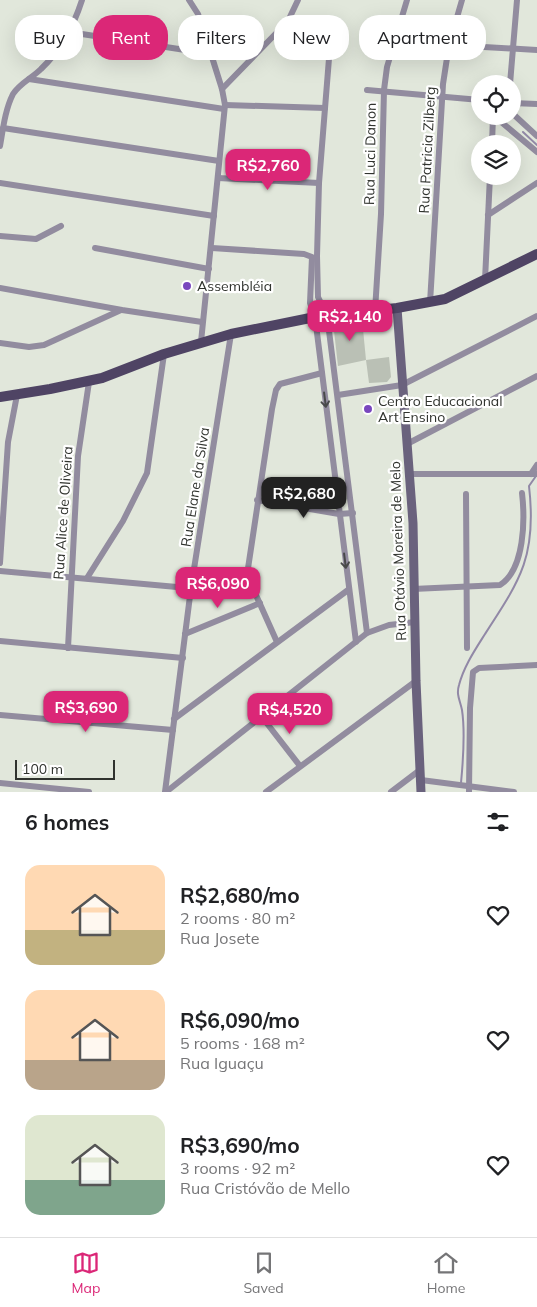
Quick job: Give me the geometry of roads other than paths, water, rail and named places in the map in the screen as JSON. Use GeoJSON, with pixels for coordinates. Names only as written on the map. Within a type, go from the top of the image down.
{"type":"FeatureCollection","features":[{"type":"Feature","properties":{"kind":"main road"},"geometry":{"type":"LineString","coordinates":[[0,397],[89,382],[164,354],[231,334],[327,315],[375,311],[430,303],[455,295],[537,254]]}},
{"type":"Feature","properties":{"kind":"street"},"geometry":{"type":"LineString","coordinates":[[76,15],[82,0]]}},
{"type":"Feature","properties":{"kind":"street"},"geometry":{"type":"LineString","coordinates":[[189,0],[198,15]]}},
{"type":"Feature","properties":{"kind":"street"},"geometry":{"type":"LineString","coordinates":[[222,88],[291,16],[298,0]]}},
{"type":"Feature","properties":{"kind":"street","name":"Rua Luci Danon"},"geometry":{"type":"LineString","coordinates":[[375,311],[381,214],[384,90],[387,67],[407,0]]}},
{"type":"Feature","properties":{"kind":"street","name":"Rua Patricia Zilberg"},"geometry":{"type":"LineString","coordinates":[[458,15],[462,0]]}},
{"type":"Feature","properties":{"kind":"street"},"geometry":{"type":"LineString","coordinates":[[510,75],[517,0]]}},
{"type":"Feature","properties":{"kind":"street"},"geometry":{"type":"LineString","coordinates":[[83,34],[178,49]]}},
{"type":"Feature","properties":{"kind":"street"},"geometry":{"type":"LineString","coordinates":[[486,47],[537,50]]}},
{"type":"Feature","properties":{"kind":"street"},"geometry":{"type":"LineString","coordinates":[[0,146],[3,128],[14,93],[50,60]]}},
{"type":"Feature","properties":{"kind":"street"},"geometry":{"type":"LineString","coordinates":[[201,342],[212,248],[224,107],[222,88],[212,60]]}},
{"type":"Feature","properties":{"kind":"street"},"geometry":{"type":"LineString","coordinates":[[329,60],[319,183],[318,293],[327,315],[353,513],[366,633]]}},
{"type":"Feature","properties":{"kind":"street","name":"Rua Patricia Zilberg"},"geometry":{"type":"LineString","coordinates":[[430,303],[443,84],[447,60]]}},
{"type":"Feature","properties":{"kind":"street"},"geometry":{"type":"LineString","coordinates":[[29,79],[224,107],[325,108]]}},
{"type":"Feature","properties":{"kind":"street"},"geometry":{"type":"LineString","coordinates":[[367,90],[384,90],[471,100]]}},
{"type":"Feature","properties":{"kind":"street"},"geometry":{"type":"LineString","coordinates":[[521,103],[537,104]]}},
{"type":"Feature","properties":{"kind":"street"},"geometry":{"type":"LineString","coordinates":[[521,121],[537,136]]}},
{"type":"Feature","properties":{"kind":"street"},"geometry":{"type":"LineString","coordinates":[[505,125],[537,152]]}},
{"type":"Feature","properties":{"kind":"street"},"geometry":{"type":"LineString","coordinates":[[3,128],[220,160]]}},
{"type":"Feature","properties":{"kind":"street"},"geometry":{"type":"LineString","coordinates":[[218,178],[319,183]]}},
{"type":"Feature","properties":{"kind":"street"},"geometry":{"type":"LineString","coordinates":[[0,183],[214,216]]}},
{"type":"Feature","properties":{"kind":"street"},"geometry":{"type":"LineString","coordinates":[[488,215],[537,183]]}},
{"type":"Feature","properties":{"kind":"street"},"geometry":{"type":"LineString","coordinates":[[485,281],[490,185]]}},
{"type":"Feature","properties":{"kind":"street"},"geometry":{"type":"LineString","coordinates":[[0,236],[36,239],[61,226]]}},
{"type":"Feature","properties":{"kind":"street"},"geometry":{"type":"LineString","coordinates":[[95,248],[209,268]]}},
{"type":"Feature","properties":{"kind":"street"},"geometry":{"type":"LineString","coordinates":[[212,248],[304,254],[311,256],[313,259],[310,303],[315,317],[356,642]]}},
{"type":"Feature","properties":{"kind":"street"},"geometry":{"type":"LineString","coordinates":[[0,288],[202,322]]}},
{"type":"Feature","properties":{"kind":"street","name":"Rua Otávio Moreira de Melo"},"geometry":{"type":"LineString","coordinates":[[397,308],[409,474],[422,792]]}},
{"type":"Feature","properties":{"kind":"street"},"geometry":{"type":"LineString","coordinates":[[0,343],[28,347],[44,345],[122,310]]}},
{"type":"Feature","properties":{"kind":"street"},"geometry":{"type":"LineString","coordinates":[[338,395],[402,385],[537,316]]}},
{"type":"Feature","properties":{"kind":"street","name":"Rua Elane da Silva"},"geometry":{"type":"LineString","coordinates":[[166,792],[191,588],[231,334]]}},
{"type":"Feature","properties":{"kind":"street"},"geometry":{"type":"LineString","coordinates":[[87,578],[123,521],[147,473],[164,354]]}},
{"type":"Feature","properties":{"kind":"street"},"geometry":{"type":"LineString","coordinates":[[277,642],[247,575],[258,500],[277,387],[288,381],[322,373]]}},
{"type":"Feature","properties":{"kind":"street"},"geometry":{"type":"LineString","coordinates":[[407,444],[537,376]]}},
{"type":"Feature","properties":{"kind":"street"},"geometry":{"type":"LineString","coordinates":[[323,381],[336,380]]}},
{"type":"Feature","properties":{"kind":"street","name":"Rua Alice de Oliveira"},"geometry":{"type":"LineString","coordinates":[[68,648],[78,456],[89,382]]}},
{"type":"Feature","properties":{"kind":"street"},"geometry":{"type":"LineString","coordinates":[[0,563],[8,442],[17,395]]}},
{"type":"Feature","properties":{"kind":"street"},"geometry":{"type":"LineString","coordinates":[[409,474],[534,474],[537,465]]}},
{"type":"Feature","properties":{"kind":"street"},"geometry":{"type":"LineString","coordinates":[[414,589],[466,585],[500,585],[506,581],[514,571],[525,521],[522,493]]}},
{"type":"Feature","properties":{"kind":"street"},"geometry":{"type":"LineString","coordinates":[[466,494],[467,648]]}},
{"type":"Feature","properties":{"kind":"street"},"geometry":{"type":"LineString","coordinates":[[258,500],[339,514],[353,513]]}},
{"type":"Feature","properties":{"kind":"street"},"geometry":{"type":"LineString","coordinates":[[0,570],[191,588],[207,588],[247,575]]}},
{"type":"Feature","properties":{"kind":"street"},"geometry":{"type":"LineString","coordinates":[[174,719],[348,590]]}},
{"type":"Feature","properties":{"kind":"street"},"geometry":{"type":"LineString","coordinates":[[185,634],[260,603]]}},
{"type":"Feature","properties":{"kind":"street"},"geometry":{"type":"LineString","coordinates":[[166,792],[366,633],[389,626],[415,622]]}},
{"type":"Feature","properties":{"kind":"street"},"geometry":{"type":"LineString","coordinates":[[0,640],[183,658]]}},
{"type":"Feature","properties":{"kind":"street"},"geometry":{"type":"LineString","coordinates":[[468,788],[471,677],[473,672],[479,668],[537,665]]}},
{"type":"Feature","properties":{"kind":"street"},"geometry":{"type":"LineString","coordinates":[[266,792],[416,680]]}},
{"type":"Feature","properties":{"kind":"street"},"geometry":{"type":"LineString","coordinates":[[0,715],[173,730]]}},
{"type":"Feature","properties":{"kind":"street"},"geometry":{"type":"LineString","coordinates":[[262,717],[300,766]]}},
{"type":"Feature","properties":{"kind":"street"},"geometry":{"type":"LineString","coordinates":[[392,792],[420,770]]}},
{"type":"Feature","properties":{"kind":"street"},"geometry":{"type":"LineString","coordinates":[[421,780],[468,788],[514,792]]}},
{"type":"Feature","properties":{"kind":"street"},"geometry":{"type":"LineString","coordinates":[[0,783],[89,792]]}},
{"type":"Feature","properties":{"kind":"waterway"},"geometry":{"type":"LineString","coordinates":[[523,132],[537,145]]}},
{"type":"Feature","properties":{"kind":"waterway"},"geometry":{"type":"LineString","coordinates":[[461,783],[463,727],[458,689],[470,658],[508,597],[524,565],[531,530],[529,486],[536,476]]}},
{"type":"Feature","properties":{"kind":"place","name":"Assembléia"},"geometry":{"type":"Point","coordinates":[187,286]}},
{"type":"Feature","properties":{"kind":"place","name":"Centro Educacional Art Ensino"},"geometry":{"type":"Point","coordinates":[368,409]}}]}
